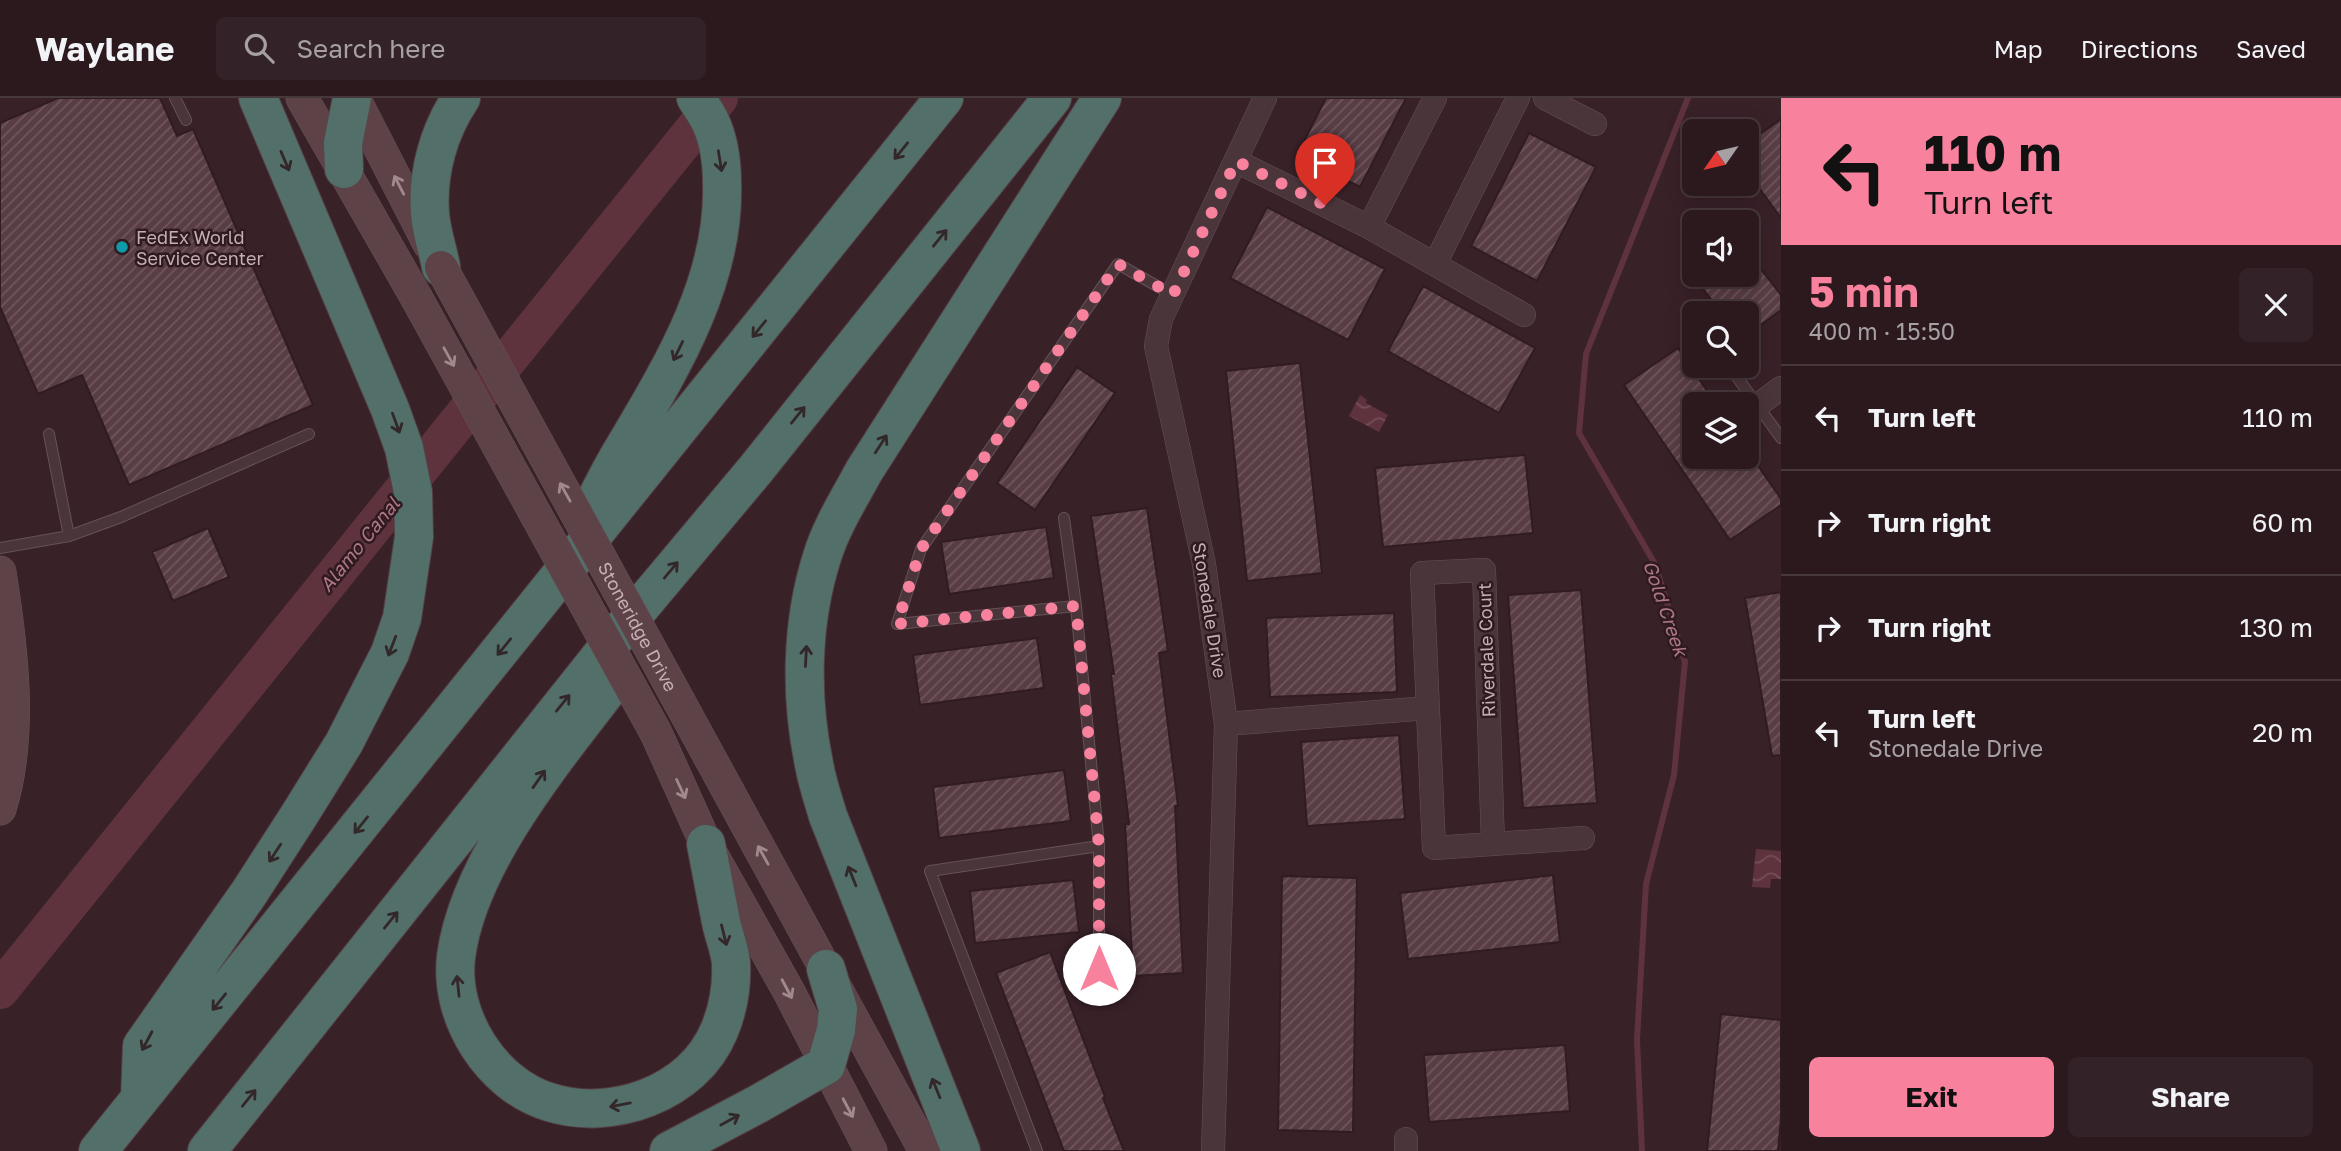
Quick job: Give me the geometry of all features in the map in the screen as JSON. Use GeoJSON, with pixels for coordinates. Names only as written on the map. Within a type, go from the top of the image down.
{"type":"FeatureCollection","features":[{"type":"Feature","properties":{"kind":"highway"},"geometry":{"type":"LineString","coordinates":[[140,1099],[142,1046],[277,850],[344,743],[373,690],[402,618],[414,537],[413,492],[404,448],[258,98]]}},
{"type":"Feature","properties":{"kind":"highway"},"geometry":{"type":"LineString","coordinates":[[344,169],[343,143],[353,98]]}},
{"type":"Feature","properties":{"kind":"highway"},"geometry":{"type":"LineString","coordinates":[[441,267],[430,214],[431,178],[438,144],[451,113],[461,98]]}},
{"type":"Feature","properties":{"kind":"highway"},"geometry":{"type":"LineString","coordinates":[[547,594],[620,454],[677,355],[697,311],[712,265],[723,210],[722,161],[711,122],[696,98]]}},
{"type":"Feature","properties":{"kind":"highway"},"geometry":{"type":"LineString","coordinates":[[98,1151],[944,98]]}},
{"type":"Feature","properties":{"kind":"highway"},"geometry":{"type":"LineString","coordinates":[[206,1151],[627,623],[756,469],[1052,98]]}},
{"type":"Feature","properties":{"kind":"highway"},"geometry":{"type":"LineString","coordinates":[[961,1151],[828,816],[814,765],[807,711],[805,658],[810,606],[822,557],[840,514],[864,471],[1102,98]]}},
{"type":"Feature","properties":{"kind":"highway"},"geometry":{"type":"LineString","coordinates":[[627,623],[616,678],[539,779],[506,831],[478,885],[462,928],[456,959],[457,991],[468,1027],[487,1059],[513,1083],[548,1102],[585,1109],[621,1106],[652,1096],[678,1083],[699,1062],[719,1032],[729,998],[731,961],[706,844]]}},
{"type":"Feature","properties":{"kind":"highway"},"geometry":{"type":"LineString","coordinates":[[669,1151],[826,1065],[836,1030],[838,1009],[826,969]]}},
{"type":"Feature","properties":{"kind":"main road","name":"Stoneridge Drive"},"geometry":{"type":"LineString","coordinates":[[302,98],[416,297],[656,733],[706,844],[788,990],[871,1151]]}},
{"type":"Feature","properties":{"kind":"main road","name":"Stoneridge Drive"},"geometry":{"type":"LineString","coordinates":[[353,98],[441,267],[925,1151]]}},
{"type":"Feature","properties":{"kind":"main road"},"geometry":{"type":"LineString","coordinates":[[0,572],[4,644],[14,710],[12,753],[0,809]]}},
{"type":"Feature","properties":{"kind":"street","name":"Stonedale Drive"},"geometry":{"type":"LineString","coordinates":[[1213,1151],[1226,724],[1204,564],[1156,346],[1161,320],[1265,98]]}},
{"type":"Feature","properties":{"kind":"street"},"geometry":{"type":"LineString","coordinates":[[1369,227],[1435,98]]}},
{"type":"Feature","properties":{"kind":"street"},"geometry":{"type":"LineString","coordinates":[[1435,264],[1518,98]]}},
{"type":"Feature","properties":{"kind":"street"},"geometry":{"type":"LineString","coordinates":[[1545,98],[1595,124]]}},
{"type":"Feature","properties":{"kind":"street"},"geometry":{"type":"LineString","coordinates":[[1236,161],[1369,227],[1524,315]]}},
{"type":"Feature","properties":{"kind":"street"},"geometry":{"type":"LineString","coordinates":[[1759,404],[1781,388]]}},
{"type":"Feature","properties":{"kind":"street","name":"Riverdale Court"},"geometry":{"type":"LineString","coordinates":[[1493,844],[1483,570],[1422,573],[1434,848],[1583,838]]}},
{"type":"Feature","properties":{"kind":"street"},"geometry":{"type":"LineString","coordinates":[[1226,724],[1428,708]]}},
{"type":"Feature","properties":{"kind":"lane"},"geometry":{"type":"LineString","coordinates":[[175,98],[186,120]]}},
{"type":"Feature","properties":{"kind":"lane"},"geometry":{"type":"LineString","coordinates":[[1076,606],[897,624],[921,549],[1118,264],[1173,295]]}},
{"type":"Feature","properties":{"kind":"lane"},"geometry":{"type":"LineString","coordinates":[[1759,406],[1781,438]]}},
{"type":"Feature","properties":{"kind":"lane"},"geometry":{"type":"LineString","coordinates":[[49,434],[69,536]]}},
{"type":"Feature","properties":{"kind":"lane"},"geometry":{"type":"LineString","coordinates":[[0,548],[69,536],[121,517],[309,434]]}},
{"type":"Feature","properties":{"kind":"lane"},"geometry":{"type":"LineString","coordinates":[[1064,518],[1076,606],[1099,846],[1099,969]]}},
{"type":"Feature","properties":{"kind":"lane"},"geometry":{"type":"LineString","coordinates":[[1037,1151],[930,871],[1099,846]]}},
{"type":"Feature","properties":{"kind":"water"},"geometry":{"type":"Polygon","coordinates":[[[1360,395],[1367,400],[1366,403],[1388,415],[1379,432],[1349,416],[1360,395]]]}},
{"type":"Feature","properties":{"kind":"water"},"geometry":{"type":"Polygon","coordinates":[[[1756,849],[1781,851],[1781,879],[1771,879],[1770,888],[1752,887],[1756,849]]]}},
{"type":"Feature","properties":{"kind":"building","name":"FedEx World Service Center"},"geometry":{"type":"Polygon","coordinates":[[[58,98],[160,98],[177,136],[193,129],[313,405],[129,485],[82,375],[38,394],[0,307],[0,123],[58,98]]]}},
{"type":"Feature","properties":{"kind":"building"},"geometry":{"type":"Polygon","coordinates":[[[1326,98],[1406,98],[1360,187],[1297,155],[1326,98]]]}},
{"type":"Feature","properties":{"kind":"building"},"geometry":{"type":"Polygon","coordinates":[[[1781,119],[1781,218],[1759,188],[1759,135],[1781,119]]]}},
{"type":"Feature","properties":{"kind":"building"},"geometry":{"type":"Polygon","coordinates":[[[1529,133],[1596,167],[1537,281],[1471,246],[1529,133]]]}},
{"type":"Feature","properties":{"kind":"building"},"geometry":{"type":"Polygon","coordinates":[[[1267,207],[1385,269],[1348,340],[1230,278],[1267,207]]]}},
{"type":"Feature","properties":{"kind":"building"},"geometry":{"type":"Polygon","coordinates":[[[1759,267],[1781,295],[1781,310],[1759,326],[1759,301],[1713,301],[1701,287],[1759,287],[1759,267]]]}},
{"type":"Feature","properties":{"kind":"building"},"geometry":{"type":"Polygon","coordinates":[[[1423,286],[1535,348],[1499,413],[1388,351],[1423,286]]]}},
{"type":"Feature","properties":{"kind":"building"},"geometry":{"type":"Polygon","coordinates":[[[1678,348],[1682,354],[1682,378],[1698,378],[1708,392],[1682,392],[1682,469],[1759,467],[1781,499],[1781,505],[1730,540],[1624,385],[1678,348]]]}},
{"type":"Feature","properties":{"kind":"building"},"geometry":{"type":"Polygon","coordinates":[[[1300,363],[1322,573],[1247,581],[1226,371],[1300,363]]]}},
{"type":"Feature","properties":{"kind":"building"},"geometry":{"type":"Polygon","coordinates":[[[1077,367],[1115,393],[1035,510],[997,483],[1077,367]]]}},
{"type":"Feature","properties":{"kind":"building"},"geometry":{"type":"Polygon","coordinates":[[[1525,455],[1533,533],[1383,547],[1375,468],[1525,455]]]}},
{"type":"Feature","properties":{"kind":"building"},"geometry":{"type":"Polygon","coordinates":[[[1147,508],[1168,651],[1159,653],[1178,806],[1175,806],[1183,973],[1133,976],[1125,824],[1129,824],[1111,674],[1114,674],[1091,516],[1147,508]]]}},
{"type":"Feature","properties":{"kind":"building"},"geometry":{"type":"Polygon","coordinates":[[[1046,527],[1054,578],[949,594],[941,542],[1046,527]]]}},
{"type":"Feature","properties":{"kind":"building"},"geometry":{"type":"Polygon","coordinates":[[[208,528],[229,577],[173,601],[152,552],[208,528]]]}},
{"type":"Feature","properties":{"kind":"building"},"geometry":{"type":"Polygon","coordinates":[[[1581,590],[1597,803],[1523,808],[1508,595],[1581,590]]]}},
{"type":"Feature","properties":{"kind":"building"},"geometry":{"type":"Polygon","coordinates":[[[1781,592],[1781,755],[1772,756],[1745,598],[1781,592]]]}},
{"type":"Feature","properties":{"kind":"building"},"geometry":{"type":"Polygon","coordinates":[[[1394,613],[1397,692],[1270,697],[1266,618],[1394,613]]]}},
{"type":"Feature","properties":{"kind":"building"},"geometry":{"type":"Polygon","coordinates":[[[1037,638],[1044,688],[920,705],[913,655],[1037,638]]]}},
{"type":"Feature","properties":{"kind":"building"},"geometry":{"type":"Polygon","coordinates":[[[1399,735],[1405,819],[1307,826],[1301,742],[1399,735]]]}},
{"type":"Feature","properties":{"kind":"building"},"geometry":{"type":"Polygon","coordinates":[[[1064,770],[1071,821],[939,838],[933,787],[1064,770]]]}},
{"type":"Feature","properties":{"kind":"building"},"geometry":{"type":"Polygon","coordinates":[[[1553,875],[1560,942],[1408,959],[1400,893],[1553,875]]]}},
{"type":"Feature","properties":{"kind":"building"},"geometry":{"type":"Polygon","coordinates":[[[1282,876],[1357,878],[1353,1132],[1278,1130],[1282,876]]]}},
{"type":"Feature","properties":{"kind":"building"},"geometry":{"type":"Polygon","coordinates":[[[1073,880],[1079,932],[975,943],[970,891],[1073,880]]]}},
{"type":"Feature","properties":{"kind":"building"},"geometry":{"type":"Polygon","coordinates":[[[1050,952],[1124,1151],[1064,1151],[996,973],[1050,952]]]}},
{"type":"Feature","properties":{"kind":"building"},"geometry":{"type":"Polygon","coordinates":[[[1721,1014],[1781,1020],[1781,1118],[1778,1151],[1707,1151],[1721,1014]]]}},
{"type":"Feature","properties":{"kind":"building"},"geometry":{"type":"Polygon","coordinates":[[[1565,1045],[1570,1111],[1429,1122],[1424,1055],[1565,1045]]]}},
{"type":"Feature","properties":{"kind":"waterway","name":"Alamo Canal"},"geometry":{"type":"LineString","coordinates":[[0,990],[719,98]]}},
{"type":"Feature","properties":{"kind":"waterway","name":"Gold Creek"},"geometry":{"type":"LineString","coordinates":[[1642,1151],[1637,1040],[1646,884],[1674,775],[1685,662],[1655,564],[1579,433],[1586,354],[1688,98]]}},
{"type":"Feature","properties":{"kind":"waterway"},"geometry":{"type":"LineString","coordinates":[[0,962],[14,973]]}},
{"type":"Feature","properties":{"kind":"place","name":"FedEx World Service Center"},"geometry":{"type":"Point","coordinates":[122,247]}},
{"type":"Feature","properties":{"kind":"route"},"geometry":{"type":"LineString","coordinates":[[1099,969],[1099,846],[1076,606],[897,624],[921,549],[1118,264],[1173,295],[1236,161],[1325,205]]}}]}
